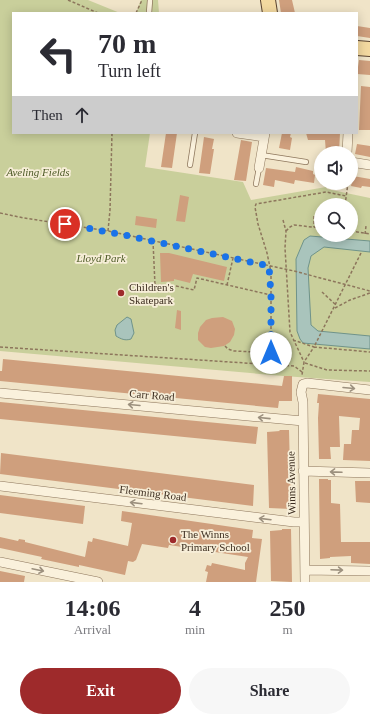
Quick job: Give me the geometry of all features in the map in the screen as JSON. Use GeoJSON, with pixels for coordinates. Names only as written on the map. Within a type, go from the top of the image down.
{"type":"FeatureCollection","features":[{"type":"Feature","properties":{"kind":"main road"},"geometry":{"type":"LineString","coordinates":[[268,0],[270,12]]}},
{"type":"Feature","properties":{"kind":"main road"},"geometry":{"type":"LineString","coordinates":[[358,48],[370,49]]}},
{"type":"Feature","properties":{"kind":"street"},"geometry":{"type":"LineString","coordinates":[[251,134],[264,135],[259,168]]}},
{"type":"Feature","properties":{"kind":"street"},"geometry":{"type":"LineString","coordinates":[[347,146],[348,134]]}},
{"type":"Feature","properties":{"kind":"street"},"geometry":{"type":"LineString","coordinates":[[358,163],[370,165]]}},
{"type":"Feature","properties":{"kind":"street","name":"Winns Avenue"},"geometry":{"type":"LineString","coordinates":[[305,582],[303,421],[301,388],[303,384],[307,383],[314,385],[370,390]]}},
{"type":"Feature","properties":{"kind":"street","name":"Carr Road"},"geometry":{"type":"LineString","coordinates":[[0,393],[303,421]]}},
{"type":"Feature","properties":{"kind":"street"},"geometry":{"type":"LineString","coordinates":[[303,471],[370,473]]}},
{"type":"Feature","properties":{"kind":"street","name":"Fleeming Road"},"geometry":{"type":"LineString","coordinates":[[0,486],[287,522],[304,522]]}},
{"type":"Feature","properties":{"kind":"street"},"geometry":{"type":"LineString","coordinates":[[0,562],[98,582]]}},
{"type":"Feature","properties":{"kind":"street"},"geometry":{"type":"LineString","coordinates":[[305,570],[370,571]]}},
{"type":"Feature","properties":{"kind":"lane"},"geometry":{"type":"LineString","coordinates":[[149,12],[150,0]]}},
{"type":"Feature","properties":{"kind":"lane"},"geometry":{"type":"LineString","coordinates":[[190,165],[195,134]]}},
{"type":"Feature","properties":{"kind":"lane"},"geometry":{"type":"LineString","coordinates":[[261,156],[306,162]]}},
{"type":"Feature","properties":{"kind":"lane"},"geometry":{"type":"LineString","coordinates":[[256,184],[259,168]]}},
{"type":"Feature","properties":{"kind":"path"},"geometry":{"type":"LineString","coordinates":[[68,0],[96,12]]}},
{"type":"Feature","properties":{"kind":"path"},"geometry":{"type":"LineString","coordinates":[[136,12],[142,0]]}},
{"type":"Feature","properties":{"kind":"path"},"geometry":{"type":"LineString","coordinates":[[108,232],[112,134]]}},
{"type":"Feature","properties":{"kind":"path"},"geometry":{"type":"LineString","coordinates":[[276,365],[271,353],[271,295],[269,266],[255,206],[256,204],[326,192],[346,196],[347,190]]}},
{"type":"Feature","properties":{"kind":"path"},"geometry":{"type":"LineString","coordinates":[[0,212],[24,218],[108,232],[287,269],[370,292]]}},
{"type":"Feature","properties":{"kind":"path"},"geometry":{"type":"LineString","coordinates":[[283,220],[286,231],[285,248],[290,332],[304,362],[327,370],[370,371]]}},
{"type":"Feature","properties":{"kind":"path"},"geometry":{"type":"LineString","coordinates":[[286,231],[294,225],[314,227]]}},
{"type":"Feature","properties":{"kind":"path"},"geometry":{"type":"LineString","coordinates":[[365,234],[366,226]]}},
{"type":"Feature","properties":{"kind":"path"},"geometry":{"type":"LineString","coordinates":[[358,232],[370,234]]}},
{"type":"Feature","properties":{"kind":"path"},"geometry":{"type":"LineString","coordinates":[[153,241],[155,286],[176,286],[194,290],[197,278],[271,295]]}},
{"type":"Feature","properties":{"kind":"path"},"geometry":{"type":"LineString","coordinates":[[0,347],[294,366],[302,372],[304,362],[323,331],[361,253]]}},
{"type":"Feature","properties":{"kind":"path"},"geometry":{"type":"LineString","coordinates":[[227,285],[233,258]]}},
{"type":"Feature","properties":{"kind":"path"},"geometry":{"type":"LineString","coordinates":[[322,292],[336,305]]}},
{"type":"Feature","properties":{"kind":"path"},"geometry":{"type":"LineString","coordinates":[[334,309],[350,300],[370,292]]}},
{"type":"Feature","properties":{"kind":"path"},"geometry":{"type":"LineString","coordinates":[[293,340],[315,346],[370,352]]}},
{"type":"Feature","properties":{"kind":"path"},"geometry":{"type":"LineString","coordinates":[[225,346],[228,350],[256,352],[262,356],[272,356]]}},
{"type":"Feature","properties":{"kind":"green space","name":"Lloyd Park"},"geometry":{"type":"Polygon","coordinates":[[[0,0],[88,0],[118,12],[12,12],[12,134],[150,134],[145,167],[243,182],[251,200],[314,189],[332,190],[370,198],[370,382],[283,376],[0,351],[0,0]]]}},
{"type":"Feature","properties":{"kind":"green space"},"geometry":{"type":"Polygon","coordinates":[[[141,0],[158,0],[159,12],[136,12],[141,0]]]}},
{"type":"Feature","properties":{"kind":"water"},"geometry":{"type":"Polygon","coordinates":[[[310,236],[314,236],[314,242],[358,242],[358,240],[370,241],[370,252],[324,247],[311,256],[308,268],[311,325],[318,331],[370,336],[370,349],[303,343],[300,339],[297,331],[296,259],[304,240],[310,236]]]}},
{"type":"Feature","properties":{"kind":"water"},"geometry":{"type":"Polygon","coordinates":[[[127,317],[131,319],[134,333],[131,339],[125,340],[116,336],[115,330],[117,325],[127,317]]]}},
{"type":"Feature","properties":{"kind":"building"},"geometry":{"type":"Polygon","coordinates":[[[279,0],[292,0],[295,12],[281,12],[279,0]]]}},
{"type":"Feature","properties":{"kind":"building"},"geometry":{"type":"Polygon","coordinates":[[[358,26],[370,28],[370,38],[358,36],[358,26]]]}},
{"type":"Feature","properties":{"kind":"building"},"geometry":{"type":"Polygon","coordinates":[[[359,60],[370,61],[370,75],[358,74],[359,60]]]}},
{"type":"Feature","properties":{"kind":"building"},"geometry":{"type":"Polygon","coordinates":[[[361,86],[370,87],[370,130],[359,130],[361,86]]]}},
{"type":"Feature","properties":{"kind":"building"},"geometry":{"type":"Polygon","coordinates":[[[166,134],[177,134],[172,168],[161,167],[166,134]]]}},
{"type":"Feature","properties":{"kind":"building"},"geometry":{"type":"Polygon","coordinates":[[[282,134],[291,134],[290,137],[292,138],[290,150],[279,148],[282,134]]]}},
{"type":"Feature","properties":{"kind":"building"},"geometry":{"type":"Polygon","coordinates":[[[306,134],[340,134],[339,146],[325,146],[325,140],[308,140],[306,134]]]}},
{"type":"Feature","properties":{"kind":"building"},"geometry":{"type":"Polygon","coordinates":[[[204,137],[214,139],[210,174],[199,173],[204,137]]]}},
{"type":"Feature","properties":{"kind":"building"},"geometry":{"type":"Polygon","coordinates":[[[241,140],[252,142],[246,181],[234,180],[241,140]]]}},
{"type":"Feature","properties":{"kind":"building"},"geometry":{"type":"Polygon","coordinates":[[[357,144],[370,146],[370,157],[358,155],[358,146],[357,146],[357,144]]]}},
{"type":"Feature","properties":{"kind":"building"},"geometry":{"type":"Polygon","coordinates":[[[296,167],[313,171],[314,183],[295,180],[294,184],[275,180],[274,187],[263,185],[266,168],[295,172],[296,167]]]}},
{"type":"Feature","properties":{"kind":"building"},"geometry":{"type":"Polygon","coordinates":[[[358,177],[370,179],[370,187],[362,186],[361,188],[358,187],[358,177]]]}},
{"type":"Feature","properties":{"kind":"building"},"geometry":{"type":"Polygon","coordinates":[[[180,195],[189,197],[185,222],[176,221],[180,195]]]}},
{"type":"Feature","properties":{"kind":"building"},"geometry":{"type":"Polygon","coordinates":[[[136,216],[157,219],[156,228],[135,225],[136,216]]]}},
{"type":"Feature","properties":{"kind":"building"},"geometry":{"type":"Polygon","coordinates":[[[160,253],[169,253],[227,267],[224,281],[193,274],[190,283],[174,279],[174,281],[161,282],[160,253]]]}},
{"type":"Feature","properties":{"kind":"building"},"geometry":{"type":"Polygon","coordinates":[[[177,310],[181,311],[181,330],[175,328],[177,310]]]}},
{"type":"Feature","properties":{"kind":"building"},"geometry":{"type":"Polygon","coordinates":[[[223,317],[232,321],[235,329],[234,335],[230,342],[224,346],[211,348],[205,347],[198,340],[200,327],[206,320],[223,317]]]}},
{"type":"Feature","properties":{"kind":"building"},"geometry":{"type":"Polygon","coordinates":[[[3,359],[282,386],[284,376],[292,376],[292,401],[279,401],[278,408],[0,381],[0,371],[2,371],[3,359]]]}},
{"type":"Feature","properties":{"kind":"building"},"geometry":{"type":"Polygon","coordinates":[[[318,394],[370,399],[370,461],[343,460],[344,444],[351,444],[352,430],[359,430],[360,418],[339,416],[340,447],[330,447],[331,459],[319,459],[318,394]]]}},
{"type":"Feature","properties":{"kind":"building"},"geometry":{"type":"Polygon","coordinates":[[[0,402],[258,427],[256,444],[0,419],[0,402]]]}},
{"type":"Feature","properties":{"kind":"building"},"geometry":{"type":"Polygon","coordinates":[[[279,430],[289,430],[291,509],[269,508],[267,432],[280,431],[279,430]]]}},
{"type":"Feature","properties":{"kind":"building"},"geometry":{"type":"Polygon","coordinates":[[[1,453],[254,485],[253,506],[0,474],[1,453]]]}},
{"type":"Feature","properties":{"kind":"building"},"geometry":{"type":"Polygon","coordinates":[[[319,479],[331,480],[331,503],[340,504],[341,542],[370,542],[370,564],[351,563],[351,556],[320,559],[319,479]]]}},
{"type":"Feature","properties":{"kind":"building"},"geometry":{"type":"Polygon","coordinates":[[[355,481],[370,481],[370,503],[356,502],[355,481]]]}},
{"type":"Feature","properties":{"kind":"building"},"geometry":{"type":"Polygon","coordinates":[[[0,495],[85,506],[83,524],[0,513],[0,495]]]}},
{"type":"Feature","properties":{"kind":"building"},"geometry":{"type":"Polygon","coordinates":[[[122,511],[253,530],[252,538],[262,539],[256,582],[206,582],[208,572],[205,571],[207,565],[211,566],[212,563],[245,570],[245,563],[248,557],[169,545],[168,548],[142,544],[136,560],[133,562],[128,561],[125,575],[79,565],[79,567],[41,559],[42,557],[0,548],[0,537],[18,541],[19,539],[25,540],[25,542],[85,557],[88,541],[92,542],[93,538],[128,546],[132,523],[121,521],[122,511]]]}},
{"type":"Feature","properties":{"kind":"building"},"geometry":{"type":"Polygon","coordinates":[[[291,529],[292,582],[271,581],[270,531],[291,529]]]}},
{"type":"Feature","properties":{"kind":"building"},"geometry":{"type":"Polygon","coordinates":[[[0,571],[25,576],[24,582],[0,582],[0,571]]]}},
{"type":"Feature","properties":{"kind":"place","name":"Children's Skatepark"},"geometry":{"type":"Point","coordinates":[121,293]}},
{"type":"Feature","properties":{"kind":"place","name":"The Winns Primary School"},"geometry":{"type":"Point","coordinates":[173,540]}},
{"type":"Feature","properties":{"kind":"route"},"geometry":{"type":"LineString","coordinates":[[65,224],[269,266],[271,295],[271,353]]}},
{"type":"Feature","properties":{"kind":"park label","name":"Aveling Fields"},"geometry":{"type":"Point","coordinates":[38,172]}}]}
